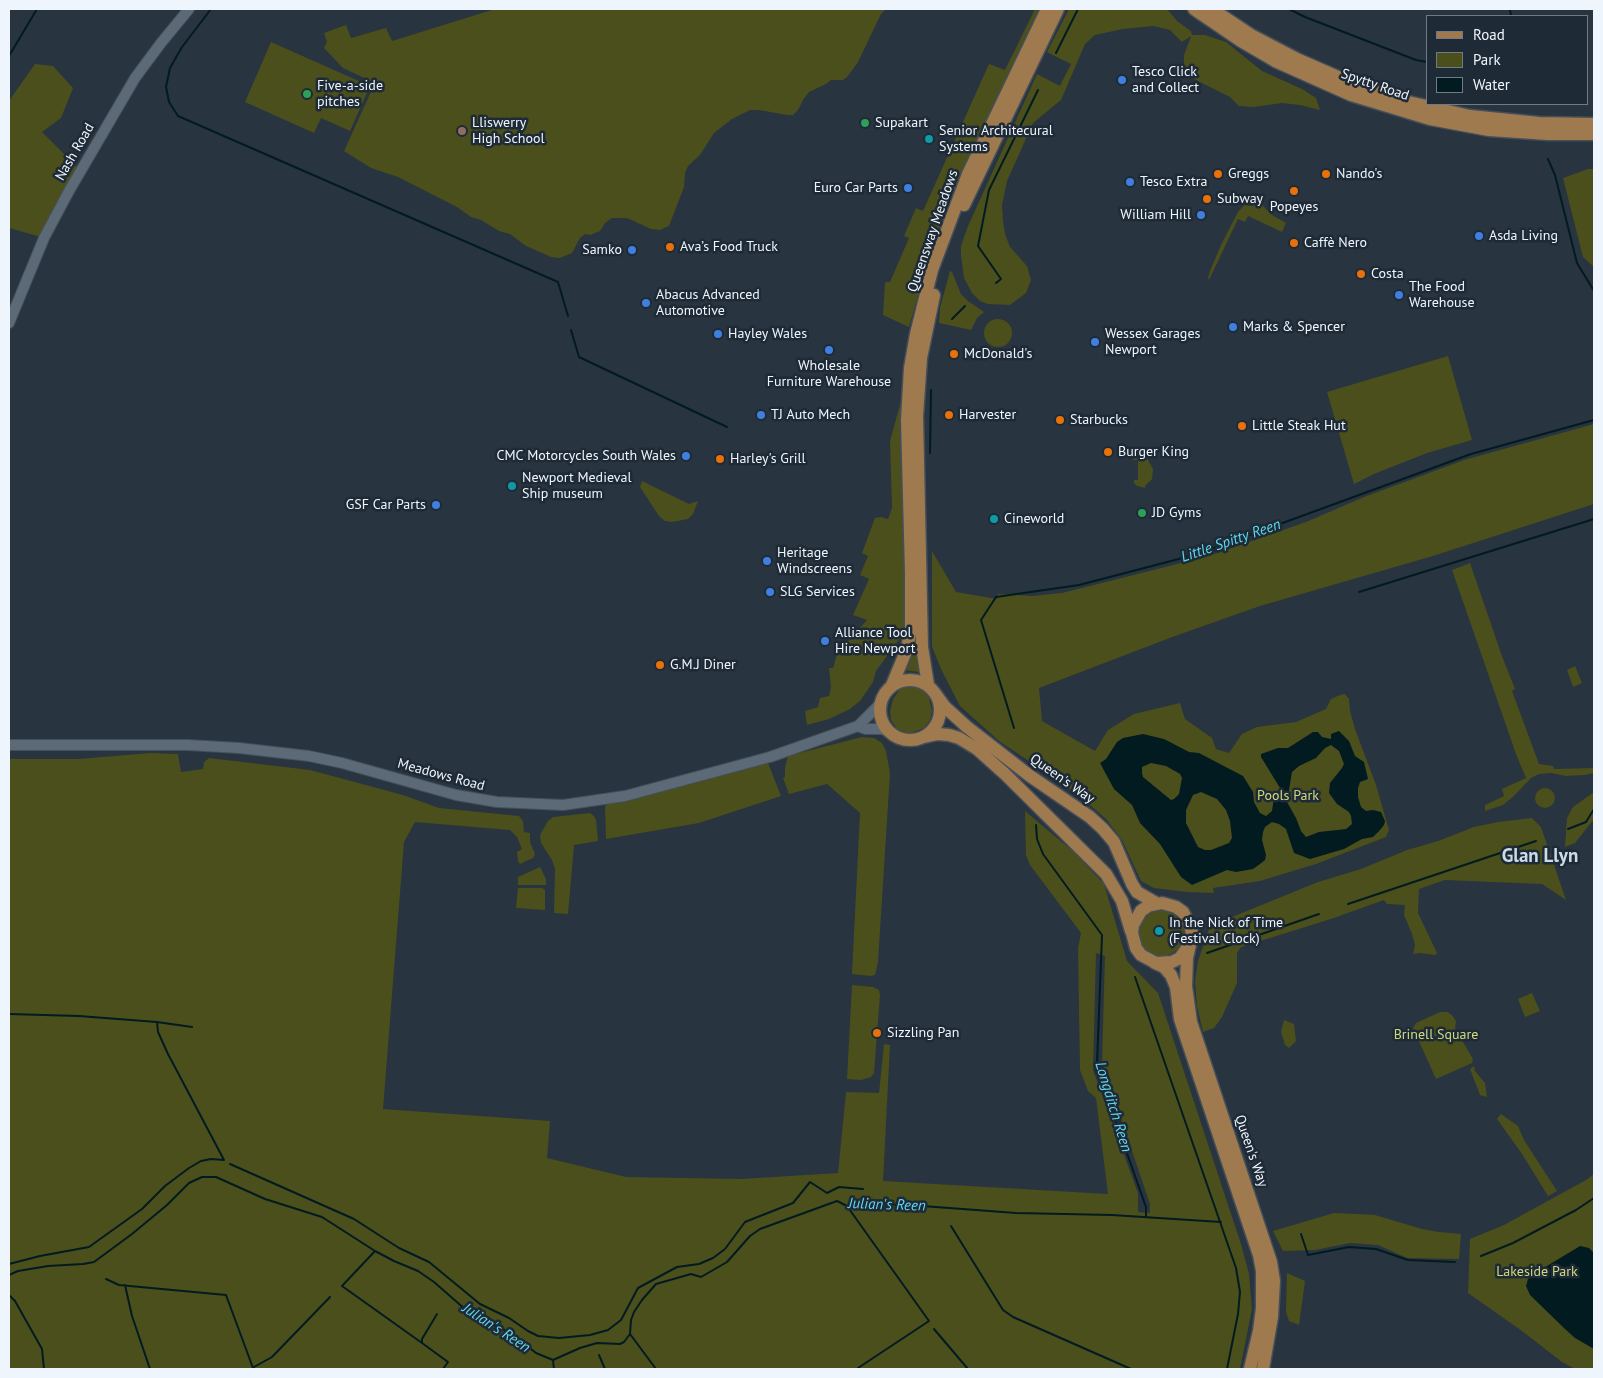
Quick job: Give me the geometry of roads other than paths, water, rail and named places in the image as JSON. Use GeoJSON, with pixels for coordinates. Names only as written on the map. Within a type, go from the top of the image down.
{"type":"FeatureCollection","features":[{"type":"Feature","properties":{"kind":"main road","name":"Queensway Meadows"},"geometry":{"type":"LineString","coordinates":[[892,685],[907,649],[911,627],[907,420],[910,368],[916,334],[932,270],[968,174],[1047,9]]}},
{"type":"Feature","properties":{"kind":"main road","name":"Queensway Meadows"},"geometry":{"type":"LineString","coordinates":[[931,688],[922,647],[916,416],[920,373],[931,308],[948,243],[962,210],[1058,9]]}},
{"type":"Feature","properties":{"kind":"main road","name":"Spytty Road"},"geometry":{"type":"LineString","coordinates":[[1194,9],[1241,41],[1277,62],[1351,95],[1430,119],[1489,130],[1548,134],[1594,134]]}},
{"type":"Feature","properties":{"kind":"main road","name":"Spytty Road"},"geometry":{"type":"LineString","coordinates":[[1212,9],[1251,35],[1297,59],[1361,88],[1470,116],[1539,123],[1594,124]]}},
{"type":"Feature","properties":{"kind":"main road"},"geometry":{"type":"LineString","coordinates":[[901,681],[919,681],[931,688],[939,700],[939,719],[935,727],[924,737],[911,740],[901,739],[888,731],[883,723],[880,704],[883,696],[892,685],[901,681]]}},
{"type":"Feature","properties":{"kind":"main road","name":"Queen's Way"},"geometry":{"type":"LineString","coordinates":[[931,688],[945,707],[967,727],[1030,776],[1090,817],[1114,842],[1132,884],[1144,897],[1156,903],[1169,904],[1183,912],[1192,927],[1187,958],[1186,986],[1191,1022],[1272,1262],[1274,1281],[1272,1317],[1263,1369]]}},
{"type":"Feature","properties":{"kind":"main road","name":"Queen's Way"},"geometry":{"type":"LineString","coordinates":[[924,737],[938,734],[959,738],[977,749],[1004,774],[1106,874],[1122,902],[1136,948],[1141,955],[1164,968],[1172,975],[1176,987],[1180,1020],[1259,1255],[1262,1271],[1262,1308],[1250,1369]]}},
{"type":"Feature","properties":{"kind":"main road"},"geometry":{"type":"LineString","coordinates":[[1132,933],[1136,918],[1141,911],[1156,903]]}},
{"type":"Feature","properties":{"kind":"main road"},"geometry":{"type":"LineString","coordinates":[[1148,960],[1156,963],[1172,962],[1180,958],[1190,944]]}},
{"type":"Feature","properties":{"kind":"street","name":"Nash Road"},"geometry":{"type":"LineString","coordinates":[[9,323],[44,238],[69,191],[135,78],[189,9]]}},
{"type":"Feature","properties":{"kind":"street","name":"Meadows Road"},"geometry":{"type":"LineString","coordinates":[[9,745],[169,745],[238,748],[326,760],[456,795],[497,802],[563,805],[625,796],[770,757],[858,726],[880,704]]}},
{"type":"Feature","properties":{"kind":"street","name":"Meadows Road"},"geometry":{"type":"LineString","coordinates":[[858,726],[888,731]]}},
{"type":"Feature","properties":{"kind":"water"},"geometry":{"type":"Polygon","coordinates":[[[1339,731],[1349,741],[1355,756],[1364,762],[1368,779],[1360,782],[1358,797],[1361,807],[1366,811],[1381,812],[1385,821],[1380,830],[1373,837],[1362,839],[1344,849],[1310,859],[1294,853],[1286,829],[1272,822],[1265,827],[1263,832],[1262,840],[1266,855],[1265,860],[1260,864],[1253,869],[1236,872],[1227,870],[1192,885],[1181,877],[1160,844],[1140,823],[1132,805],[1114,789],[1100,763],[1106,759],[1117,742],[1123,738],[1143,734],[1164,739],[1189,752],[1199,753],[1243,776],[1253,792],[1254,802],[1260,813],[1266,816],[1272,811],[1275,794],[1280,792],[1280,788],[1261,754],[1278,748],[1288,748],[1313,732],[1318,732],[1322,737],[1331,739],[1331,734],[1339,731]],[[1331,745],[1325,748],[1316,758],[1299,766],[1292,772],[1287,802],[1301,831],[1306,837],[1319,832],[1346,829],[1352,824],[1349,812],[1337,804],[1329,793],[1330,783],[1344,764],[1339,751],[1331,745]],[[1151,763],[1142,767],[1143,777],[1171,800],[1174,799],[1179,794],[1182,778],[1180,774],[1166,766],[1151,763]],[[1201,792],[1193,795],[1186,810],[1186,823],[1198,847],[1211,850],[1229,843],[1232,838],[1230,821],[1226,810],[1217,799],[1201,792]]]}},
{"type":"Feature","properties":{"kind":"water"},"geometry":{"type":"Polygon","coordinates":[[[1580,1246],[1589,1248],[1594,1253],[1594,1349],[1575,1338],[1565,1329],[1530,1295],[1526,1286],[1528,1279],[1532,1275],[1580,1246]]]}},
{"type":"Feature","properties":{"kind":"waterway"},"geometry":{"type":"LineString","coordinates":[[9,56],[37,9]]}},
{"type":"Feature","properties":{"kind":"waterway"},"geometry":{"type":"LineString","coordinates":[[211,9],[182,47],[170,68],[166,87],[169,102],[178,116],[558,282],[568,316]]}},
{"type":"Feature","properties":{"kind":"waterway"},"geometry":{"type":"LineString","coordinates":[[1056,53],[1078,9]]}},
{"type":"Feature","properties":{"kind":"waterway","name":"Little Spitty Reen"},"geometry":{"type":"LineString","coordinates":[[1289,9],[1416,60],[1426,62]]}},
{"type":"Feature","properties":{"kind":"waterway"},"geometry":{"type":"LineString","coordinates":[[1510,9],[1511,15]]}},
{"type":"Feature","properties":{"kind":"waterway"},"geometry":{"type":"LineString","coordinates":[[996,283],[1001,279],[978,246],[989,190],[1038,90]]}},
{"type":"Feature","properties":{"kind":"waterway","name":"Little Spitty Reen"},"geometry":{"type":"LineString","coordinates":[[1548,159],[1555,175],[1577,263],[1594,291]]}},
{"type":"Feature","properties":{"kind":"waterway"},"geometry":{"type":"LineString","coordinates":[[952,319],[965,306]]}},
{"type":"Feature","properties":{"kind":"waterway"},"geometry":{"type":"LineString","coordinates":[[571,330],[579,357],[727,427]]}},
{"type":"Feature","properties":{"kind":"waterway"},"geometry":{"type":"LineString","coordinates":[[930,453],[931,390]]}},
{"type":"Feature","properties":{"kind":"waterway","name":"Little Spitty Reen"},"geometry":{"type":"LineString","coordinates":[[1014,728],[981,620],[996,597],[1079,585],[1198,554],[1471,454],[1594,420]]}},
{"type":"Feature","properties":{"kind":"waterway"},"geometry":{"type":"LineString","coordinates":[[1359,592],[1594,519]]}},
{"type":"Feature","properties":{"kind":"waterway","name":"Little Spitty Reen"},"geometry":{"type":"LineString","coordinates":[[1568,829],[1586,822],[1594,809]]}},
{"type":"Feature","properties":{"kind":"waterway","name":"Longditch Reen"},"geometry":{"type":"LineString","coordinates":[[1036,825],[1037,839],[1043,854],[1102,935],[1097,1064],[1146,1207],[1146,1217]]}},
{"type":"Feature","properties":{"kind":"waterway","name":"Little Spitty Reen"},"geometry":{"type":"LineString","coordinates":[[1348,904],[1536,841]]}},
{"type":"Feature","properties":{"kind":"waterway","name":"Little Spitty Reen"},"geometry":{"type":"LineString","coordinates":[[1207,953],[1319,914]]}},
{"type":"Feature","properties":{"kind":"waterway"},"geometry":{"type":"LineString","coordinates":[[1135,977],[1236,1268],[1240,1292],[1238,1314],[1227,1369]]}},
{"type":"Feature","properties":{"kind":"waterway"},"geometry":{"type":"LineString","coordinates":[[9,1014],[79,1016],[157,1022],[192,1027]]}},
{"type":"Feature","properties":{"kind":"waterway"},"geometry":{"type":"LineString","coordinates":[[9,1264],[89,1247],[142,1209],[165,1186],[189,1168],[201,1161],[211,1159],[224,1160],[168,1054],[158,1032],[157,1022]]}},
{"type":"Feature","properties":{"kind":"waterway"},"geometry":{"type":"LineString","coordinates":[[230,1164],[354,1219],[399,1248],[429,1262],[480,1304],[509,1318],[538,1336],[559,1338],[590,1335],[608,1330],[621,1320],[638,1288],[677,1267],[699,1264],[713,1258],[725,1249],[745,1222],[793,1203],[810,1182],[827,1193],[839,1187],[863,1189]]}},
{"type":"Feature","properties":{"kind":"waterway","name":"Julian's Reen"},"geometry":{"type":"LineString","coordinates":[[9,1275],[18,1271],[48,1266],[94,1262],[167,1205],[189,1183],[202,1177],[216,1177],[265,1199],[322,1217],[375,1251],[418,1271],[434,1282],[474,1317],[511,1333],[536,1353],[553,1360],[597,1343],[620,1344],[624,1342],[630,1334],[631,1320],[634,1312],[656,1284],[691,1274],[701,1277],[727,1262],[750,1236],[760,1229],[837,1201],[847,1206],[868,1204],[909,1205],[1016,1213],[1112,1215],[1221,1222]]}},
{"type":"Feature","properties":{"kind":"waterway"},"geometry":{"type":"LineString","coordinates":[[1481,1256],[1513,1243],[1576,1210],[1594,1198]]}},
{"type":"Feature","properties":{"kind":"waterway"},"geometry":{"type":"LineString","coordinates":[[847,1206],[929,1321],[858,1368]]}},
{"type":"Feature","properties":{"kind":"waterway"},"geometry":{"type":"LineString","coordinates":[[951,1226],[1003,1310],[1013,1317],[1131,1369]]}},
{"type":"Feature","properties":{"kind":"waterway"},"geometry":{"type":"LineString","coordinates":[[1301,1234],[1308,1255],[1349,1247],[1376,1249],[1408,1260],[1455,1262]]}},
{"type":"Feature","properties":{"kind":"waterway"},"geometry":{"type":"LineString","coordinates":[[375,1251],[342,1286],[422,1343]]}},
{"type":"Feature","properties":{"kind":"waterway"},"geometry":{"type":"LineString","coordinates":[[106,1279],[119,1285],[226,1295],[253,1368]]}},
{"type":"Feature","properties":{"kind":"waterway"},"geometry":{"type":"LineString","coordinates":[[125,1285],[132,1316],[150,1369]]}},
{"type":"Feature","properties":{"kind":"waterway"},"geometry":{"type":"LineString","coordinates":[[9,1295],[15,1301],[42,1349],[44,1369]]}},
{"type":"Feature","properties":{"kind":"waterway"},"geometry":{"type":"LineString","coordinates":[[254,1367],[272,1357],[330,1297]]}},
{"type":"Feature","properties":{"kind":"waterway"},"geometry":{"type":"LineString","coordinates":[[437,1314],[422,1339],[422,1343],[448,1362],[443,1369]]}},
{"type":"Feature","properties":{"kind":"waterway"},"geometry":{"type":"LineString","coordinates":[[934,1329],[968,1369]]}},
{"type":"Feature","properties":{"kind":"waterway"},"geometry":{"type":"LineString","coordinates":[[630,1334],[656,1369]]}},
{"type":"Feature","properties":{"kind":"waterway"},"geometry":{"type":"LineString","coordinates":[[599,1355],[605,1369]]}},
{"type":"Feature","properties":{"kind":"waterway"},"geometry":{"type":"LineString","coordinates":[[553,1360],[554,1369]]}},
{"type":"Feature","properties":{"kind":"place","name":"Tesco Click and Collect"},"geometry":{"type":"Point","coordinates":[1122,80]}},
{"type":"Feature","properties":{"kind":"place","name":"Five-a-side pitches"},"geometry":{"type":"Point","coordinates":[307,94]}},
{"type":"Feature","properties":{"kind":"place","name":"Supakart"},"geometry":{"type":"Point","coordinates":[865,123]}},
{"type":"Feature","properties":{"kind":"place","name":"Lliswerry High School"},"geometry":{"type":"Point","coordinates":[462,131]}},
{"type":"Feature","properties":{"kind":"place","name":"Senior Architecural Systems"},"geometry":{"type":"Point","coordinates":[929,139]}},
{"type":"Feature","properties":{"kind":"place","name":"Greggs"},"geometry":{"type":"Point","coordinates":[1218,174]}},
{"type":"Feature","properties":{"kind":"place","name":"Nando's"},"geometry":{"type":"Point","coordinates":[1326,174]}},
{"type":"Feature","properties":{"kind":"place","name":"Tesco Extra"},"geometry":{"type":"Point","coordinates":[1130,182]}},
{"type":"Feature","properties":{"kind":"place","name":"Euro Car Parts"},"geometry":{"type":"Point","coordinates":[908,188]}},
{"type":"Feature","properties":{"kind":"place","name":"Popeyes"},"geometry":{"type":"Point","coordinates":[1294,191]}},
{"type":"Feature","properties":{"kind":"place","name":"Subway"},"geometry":{"type":"Point","coordinates":[1207,199]}},
{"type":"Feature","properties":{"kind":"place","name":"William Hill"},"geometry":{"type":"Point","coordinates":[1201,215]}},
{"type":"Feature","properties":{"kind":"place","name":"Asda Living"},"geometry":{"type":"Point","coordinates":[1479,236]}},
{"type":"Feature","properties":{"kind":"place","name":"Caffè Nero"},"geometry":{"type":"Point","coordinates":[1294,243]}},
{"type":"Feature","properties":{"kind":"place","name":"Ava’s Food Truck"},"geometry":{"type":"Point","coordinates":[670,247]}},
{"type":"Feature","properties":{"kind":"place","name":"Samko"},"geometry":{"type":"Point","coordinates":[632,250]}},
{"type":"Feature","properties":{"kind":"place","name":"Costa"},"geometry":{"type":"Point","coordinates":[1361,274]}},
{"type":"Feature","properties":{"kind":"place","name":"The Food Warehouse"},"geometry":{"type":"Point","coordinates":[1399,295]}},
{"type":"Feature","properties":{"kind":"place","name":"Abacus Advanced Automotive"},"geometry":{"type":"Point","coordinates":[646,303]}},
{"type":"Feature","properties":{"kind":"place","name":"Marks & Spencer"},"geometry":{"type":"Point","coordinates":[1233,327]}},
{"type":"Feature","properties":{"kind":"place","name":"Hayley Wales"},"geometry":{"type":"Point","coordinates":[718,334]}},
{"type":"Feature","properties":{"kind":"place","name":"Wessex Garages Newport"},"geometry":{"type":"Point","coordinates":[1095,342]}},
{"type":"Feature","properties":{"kind":"place","name":"Wholesale Furniture Warehouse"},"geometry":{"type":"Point","coordinates":[829,350]}},
{"type":"Feature","properties":{"kind":"place","name":"McDonald's"},"geometry":{"type":"Point","coordinates":[954,354]}},
{"type":"Feature","properties":{"kind":"place","name":"TJ Auto Mech"},"geometry":{"type":"Point","coordinates":[761,415]}},
{"type":"Feature","properties":{"kind":"place","name":"Harvester"},"geometry":{"type":"Point","coordinates":[949,415]}},
{"type":"Feature","properties":{"kind":"place","name":"Starbucks"},"geometry":{"type":"Point","coordinates":[1060,420]}},
{"type":"Feature","properties":{"kind":"place","name":"Little Steak Hut"},"geometry":{"type":"Point","coordinates":[1242,426]}},
{"type":"Feature","properties":{"kind":"place","name":"Burger King"},"geometry":{"type":"Point","coordinates":[1108,452]}},
{"type":"Feature","properties":{"kind":"place","name":"CMC Motorcycles South Wales"},"geometry":{"type":"Point","coordinates":[686,456]}},
{"type":"Feature","properties":{"kind":"place","name":"Harley's Grill"},"geometry":{"type":"Point","coordinates":[720,459]}},
{"type":"Feature","properties":{"kind":"place","name":"Newport Medieval Ship museum"},"geometry":{"type":"Point","coordinates":[512,486]}},
{"type":"Feature","properties":{"kind":"place","name":"GSF Car Parts"},"geometry":{"type":"Point","coordinates":[436,505]}},
{"type":"Feature","properties":{"kind":"place","name":"JD Gyms"},"geometry":{"type":"Point","coordinates":[1142,513]}},
{"type":"Feature","properties":{"kind":"place","name":"Cineworld"},"geometry":{"type":"Point","coordinates":[994,519]}},
{"type":"Feature","properties":{"kind":"place","name":"Heritage Windscreens"},"geometry":{"type":"Point","coordinates":[767,561]}},
{"type":"Feature","properties":{"kind":"place","name":"SLG Services"},"geometry":{"type":"Point","coordinates":[770,592]}},
{"type":"Feature","properties":{"kind":"place","name":"Alliance Tool Hire Newport"},"geometry":{"type":"Point","coordinates":[825,641]}},
{"type":"Feature","properties":{"kind":"place","name":"G.M.J Diner"},"geometry":{"type":"Point","coordinates":[660,665]}},
{"type":"Feature","properties":{"kind":"place","name":"In the Nick of Time (Festival Clock)"},"geometry":{"type":"Point","coordinates":[1159,931]}},
{"type":"Feature","properties":{"kind":"place","name":"Sizzling Pan"},"geometry":{"type":"Point","coordinates":[877,1033]}},
{"type":"Feature","properties":{"kind":"district","name":"Glan Llyn"},"geometry":{"type":"Point","coordinates":[1540,857]}},
{"type":"Feature","properties":{"kind":"park label","name":"Pools Park"},"geometry":{"type":"Point","coordinates":[1288,796]}},
{"type":"Feature","properties":{"kind":"park label","name":"Brinell Square"},"geometry":{"type":"Point","coordinates":[1436,1035]}},
{"type":"Feature","properties":{"kind":"park label","name":"Lakeside Park"},"geometry":{"type":"Point","coordinates":[1537,1272]}}]}
